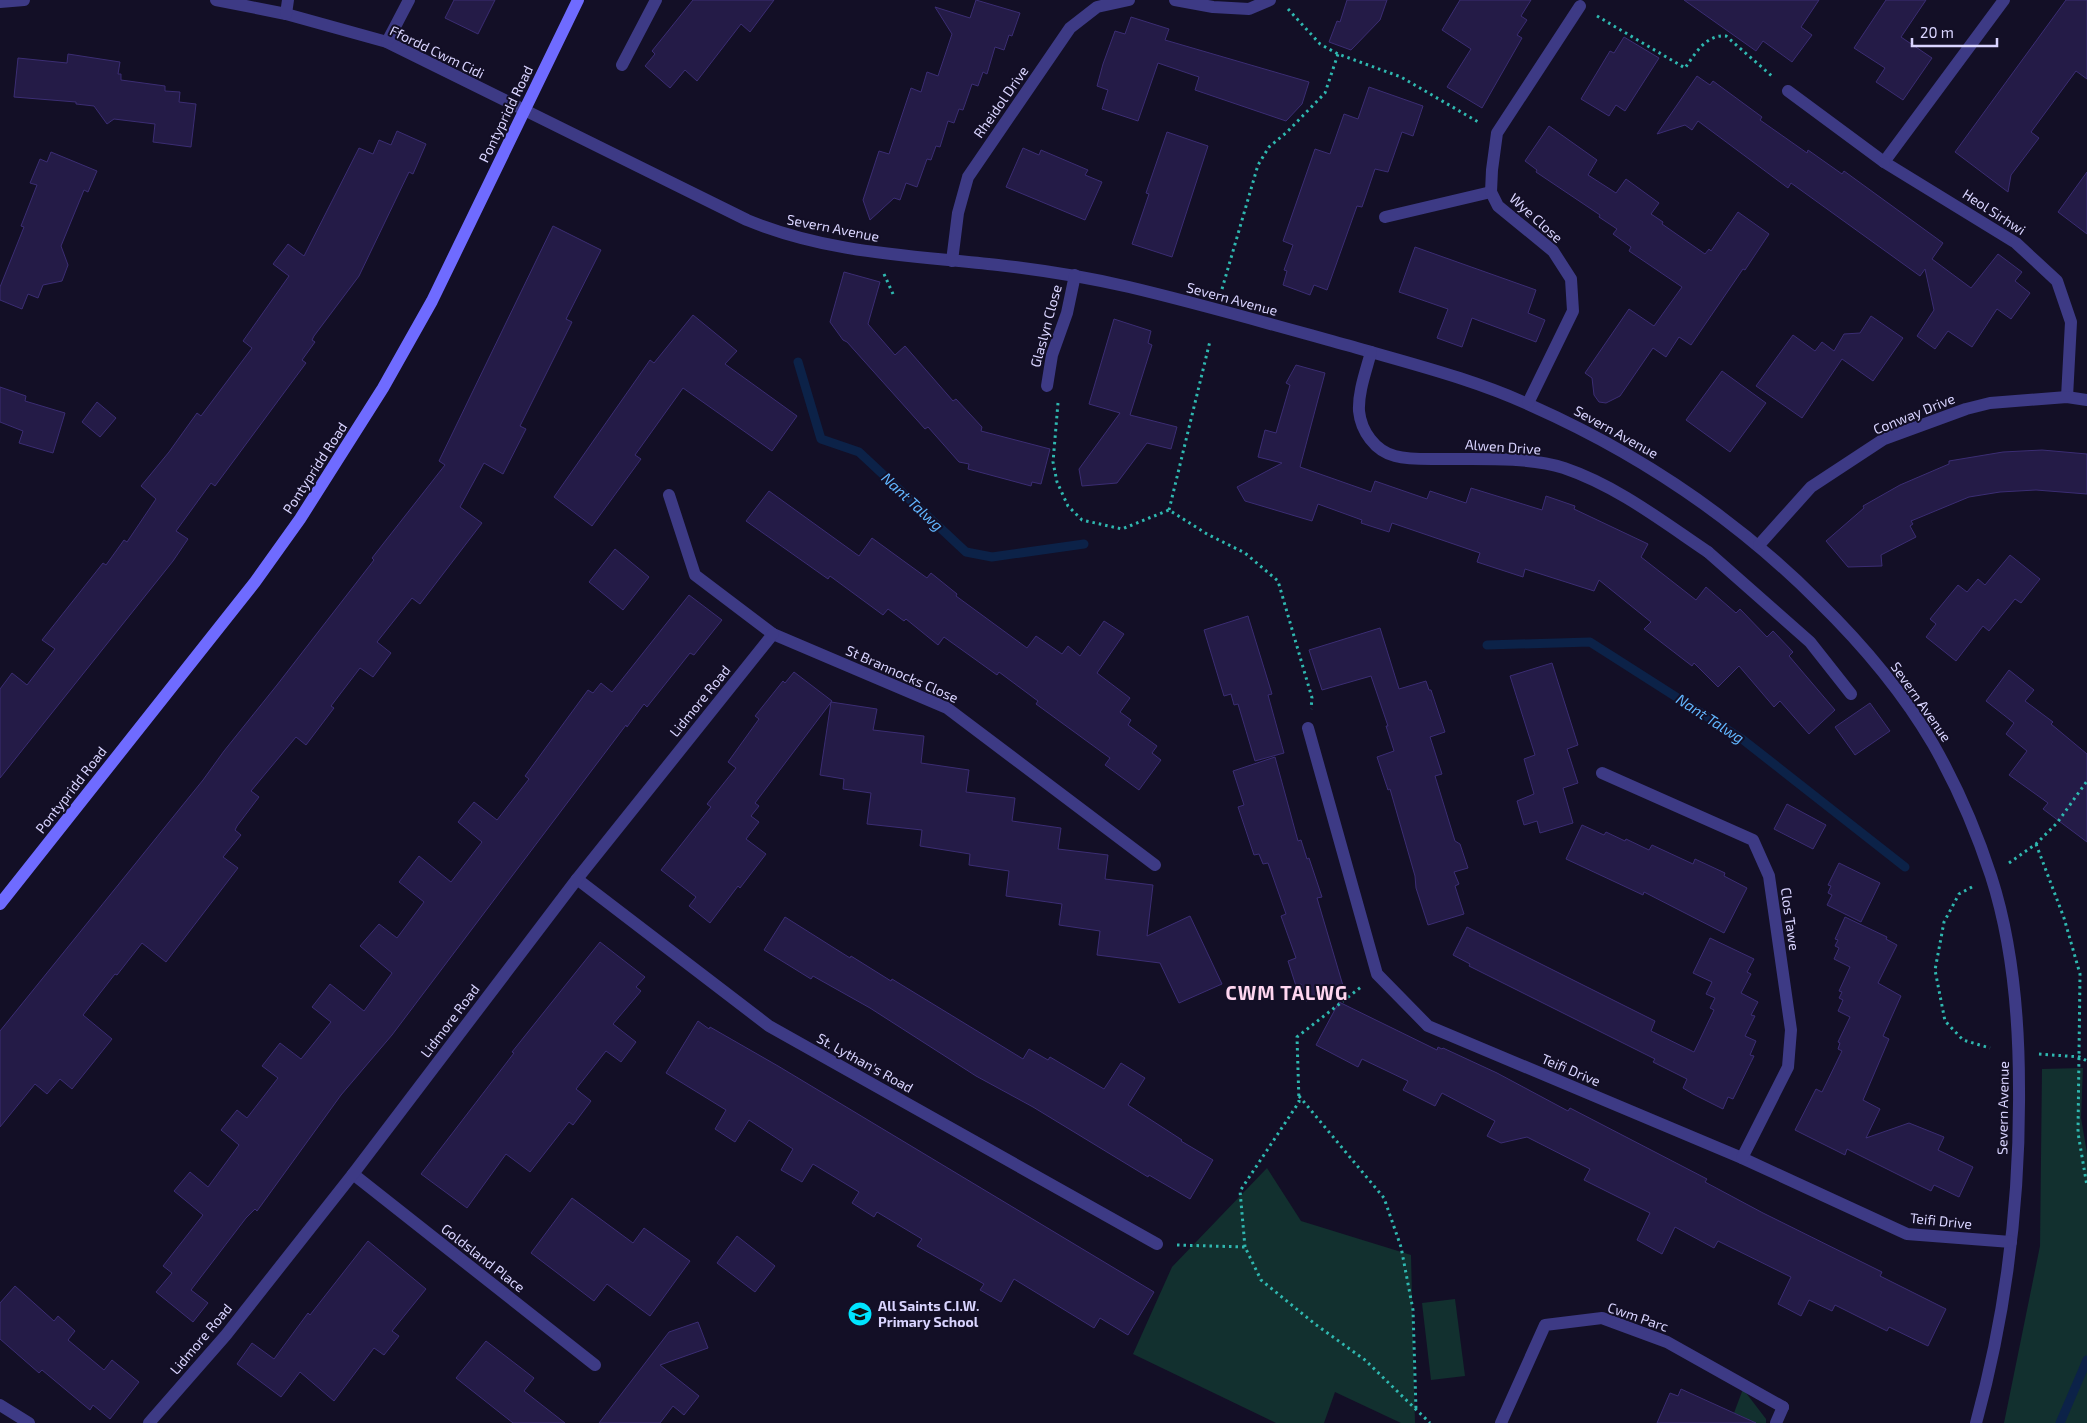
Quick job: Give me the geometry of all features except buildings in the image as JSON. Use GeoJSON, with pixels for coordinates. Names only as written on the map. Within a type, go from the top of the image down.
{"type":"FeatureCollection","features":[{"type":"Feature","properties":{"kind":"main road","name":"Pontypridd Road"},"geometry":{"type":"LineString","coordinates":[[0,904],[255,582],[300,519],[383,388],[432,301],[578,0]]}},
{"type":"Feature","properties":{"kind":"street"},"geometry":{"type":"LineString","coordinates":[[0,2],[24,0]]}},
{"type":"Feature","properties":{"kind":"street","name":"Ffordd Cwm Cidi"},"geometry":{"type":"LineString","coordinates":[[216,0],[286,14],[386,42],[525,111]]}},
{"type":"Feature","properties":{"kind":"street"},"geometry":{"type":"LineString","coordinates":[[286,14],[288,0]]}},
{"type":"Feature","properties":{"kind":"street"},"geometry":{"type":"LineString","coordinates":[[386,42],[409,0]]}},
{"type":"Feature","properties":{"kind":"street"},"geometry":{"type":"LineString","coordinates":[[622,65],[656,0]]}},
{"type":"Feature","properties":{"kind":"street","name":"Rheidol Drive"},"geometry":{"type":"LineString","coordinates":[[952,260],[958,213],[968,176],[1070,28],[1095,4],[1129,0]]}},
{"type":"Feature","properties":{"kind":"street"},"geometry":{"type":"LineString","coordinates":[[1175,0],[1213,7],[1249,9],[1270,0]]}},
{"type":"Feature","properties":{"kind":"street"},"geometry":{"type":"LineString","coordinates":[[1884,162],[2004,0]]}},
{"type":"Feature","properties":{"kind":"street","name":"Wye Close"},"geometry":{"type":"LineString","coordinates":[[1528,404],[1573,311],[1571,279],[1553,251],[1498,206],[1491,192],[1497,133],[1580,6]]}},
{"type":"Feature","properties":{"kind":"street","name":"Heol Sirhwi"},"geometry":{"type":"LineString","coordinates":[[1788,92],[1884,162],[2016,243],[2058,281],[2071,322],[2066,398]]}},
{"type":"Feature","properties":{"kind":"street","name":"Severn Avenue"},"geometry":{"type":"LineString","coordinates":[[525,111],[747,220],[780,234],[833,247],[1075,275],[1143,290],[1454,376],[1528,404],[1626,452],[1682,487],[1759,545],[1841,623],[1907,703],[1931,740],[1960,794],[1991,875],[2007,941],[2014,984],[2019,1040],[2018,1167],[2011,1242],[1992,1358],[1976,1423]]}},
{"type":"Feature","properties":{"kind":"street"},"geometry":{"type":"LineString","coordinates":[[1385,218],[1491,192]]}},
{"type":"Feature","properties":{"kind":"street","name":"Glaslyn Close"},"geometry":{"type":"LineString","coordinates":[[1047,386],[1052,355],[1067,313],[1075,275]]}},
{"type":"Feature","properties":{"kind":"street","name":"Alwen Drive"},"geometry":{"type":"LineString","coordinates":[[1370,352],[1359,411],[1363,428],[1375,445],[1393,456],[1410,458],[1530,462],[1563,468],[1603,485],[1638,504],[1708,552],[1810,642],[1852,694]]}},
{"type":"Feature","properties":{"kind":"street","name":"Conway Drive"},"geometry":{"type":"LineString","coordinates":[[1759,545],[1811,487],[1884,439],[1966,409],[1990,403],[2066,398],[2087,400]]}},
{"type":"Feature","properties":{"kind":"street","name":"St Brannocks Close"},"geometry":{"type":"LineString","coordinates":[[669,495],[695,575],[773,634],[947,708],[1155,865]]}},
{"type":"Feature","properties":{"kind":"street","name":"Lidmore Road"},"geometry":{"type":"LineString","coordinates":[[149,1423],[226,1335],[353,1174],[577,879],[773,634]]}},
{"type":"Feature","properties":{"kind":"street","name":"Teifi Drive"},"geometry":{"type":"LineString","coordinates":[[1308,728],[1377,974],[1428,1026],[1742,1158],[1907,1234],[2011,1242]]}},
{"type":"Feature","properties":{"kind":"street","name":"Clos Tawe"},"geometry":{"type":"LineString","coordinates":[[1602,773],[1753,840],[1769,876],[1791,1030],[1788,1067],[1742,1158]]}},
{"type":"Feature","properties":{"kind":"street","name":"St. Lythan's Road"},"geometry":{"type":"LineString","coordinates":[[577,879],[769,1026],[1157,1244]]}},
{"type":"Feature","properties":{"kind":"street","name":"Goldsland Place"},"geometry":{"type":"LineString","coordinates":[[353,1174],[595,1365]]}},
{"type":"Feature","properties":{"kind":"street","name":"Cwm Parc"},"geometry":{"type":"LineString","coordinates":[[1501,1423],[1545,1325],[1602,1318],[1667,1342],[1783,1407],[1776,1423]]}},
{"type":"Feature","properties":{"kind":"street"},"geometry":{"type":"LineString","coordinates":[[0,1404],[29,1423]]}},
{"type":"Feature","properties":{"kind":"path"},"geometry":{"type":"LineString","coordinates":[[1285,6],[1320,44],[1338,54],[1401,77],[1497,133]]}},
{"type":"Feature","properties":{"kind":"path"},"geometry":{"type":"LineString","coordinates":[[1580,6],[1685,68],[1700,47],[1706,42],[1719,35],[1726,36],[1788,92]]}},
{"type":"Feature","properties":{"kind":"path"},"geometry":{"type":"LineString","coordinates":[[1221,295],[1258,165],[1269,147],[1325,93],[1338,54]]}},
{"type":"Feature","properties":{"kind":"path"},"geometry":{"type":"LineString","coordinates":[[1168,510],[1210,341]]}},
{"type":"Feature","properties":{"kind":"path"},"geometry":{"type":"LineString","coordinates":[[1047,386],[1059,403],[1053,462],[1057,482],[1068,506],[1082,520],[1122,529],[1168,510]]}},
{"type":"Feature","properties":{"kind":"path"},"geometry":{"type":"LineString","coordinates":[[1168,510],[1245,554],[1278,581],[1312,698],[1308,728]]}},
{"type":"Feature","properties":{"kind":"path"},"geometry":{"type":"LineString","coordinates":[[1990,1048],[1964,1040],[1945,1020],[1935,970],[1944,922],[1959,894],[2036,844],[2057,823],[2087,781]]}},
{"type":"Feature","properties":{"kind":"path"},"geometry":{"type":"LineString","coordinates":[[2036,844],[2064,918],[2080,974],[2078,1133],[2087,1186]]}},
{"type":"Feature","properties":{"kind":"path"},"geometry":{"type":"LineString","coordinates":[[1377,974],[1297,1038],[1299,1102],[1240,1191],[1245,1247],[1262,1280],[1315,1324],[1365,1360],[1430,1423]]}},
{"type":"Feature","properties":{"kind":"path"},"geometry":{"type":"LineString","coordinates":[[2038,1054],[2080,1057],[2087,1061]]}},
{"type":"Feature","properties":{"kind":"path"},"geometry":{"type":"LineString","coordinates":[[1299,1096],[1384,1198],[1401,1247],[1413,1310],[1416,1410]]}},
{"type":"Feature","properties":{"kind":"path"},"geometry":{"type":"LineString","coordinates":[[1157,1244],[1245,1247]]}},
{"type":"Feature","properties":{"kind":"green space"},"geometry":{"type":"Polygon","coordinates":[[[2083,1068],[2081,1118],[2087,1153],[2087,1423],[2004,1423],[2040,1246],[2042,1069],[2083,1068]]]}},
{"type":"Feature","properties":{"kind":"green space"},"geometry":{"type":"Polygon","coordinates":[[[1267,1168],[1301,1221],[1411,1255],[1415,1423],[1401,1423],[1335,1392],[1324,1423],[1276,1423],[1133,1354],[1172,1267],[1267,1168]]]}},
{"type":"Feature","properties":{"kind":"green space"},"geometry":{"type":"Polygon","coordinates":[[[1455,1299],[1465,1376],[1431,1380],[1422,1303],[1455,1299]]]}},
{"type":"Feature","properties":{"kind":"green space"},"geometry":{"type":"Polygon","coordinates":[[[1743,1389],[1766,1419],[1766,1423],[1755,1423],[1734,1413],[1743,1389]]]}},
{"type":"Feature","properties":{"kind":"waterway","name":"Nant Talwg"},"geometry":{"type":"LineString","coordinates":[[798,362],[821,439],[859,452],[966,552],[992,557],[1084,544]]}},
{"type":"Feature","properties":{"kind":"waterway","name":"Nant Talwg"},"geometry":{"type":"LineString","coordinates":[[1487,645],[1590,642],[1742,739],[1905,867]]}},
{"type":"Feature","properties":{"kind":"waterway","name":"Nant Talwg"},"geometry":{"type":"LineString","coordinates":[[2060,1423],[2087,1360]]}},
{"type":"Feature","properties":{"kind":"place","name":"All Saints C.I.W. Primary School"},"geometry":{"type":"Point","coordinates":[860,1314]}},
{"type":"Feature","properties":{"kind":"district","name":"CWM TALWG"},"geometry":{"type":"Point","coordinates":[1287,993]}}]}
